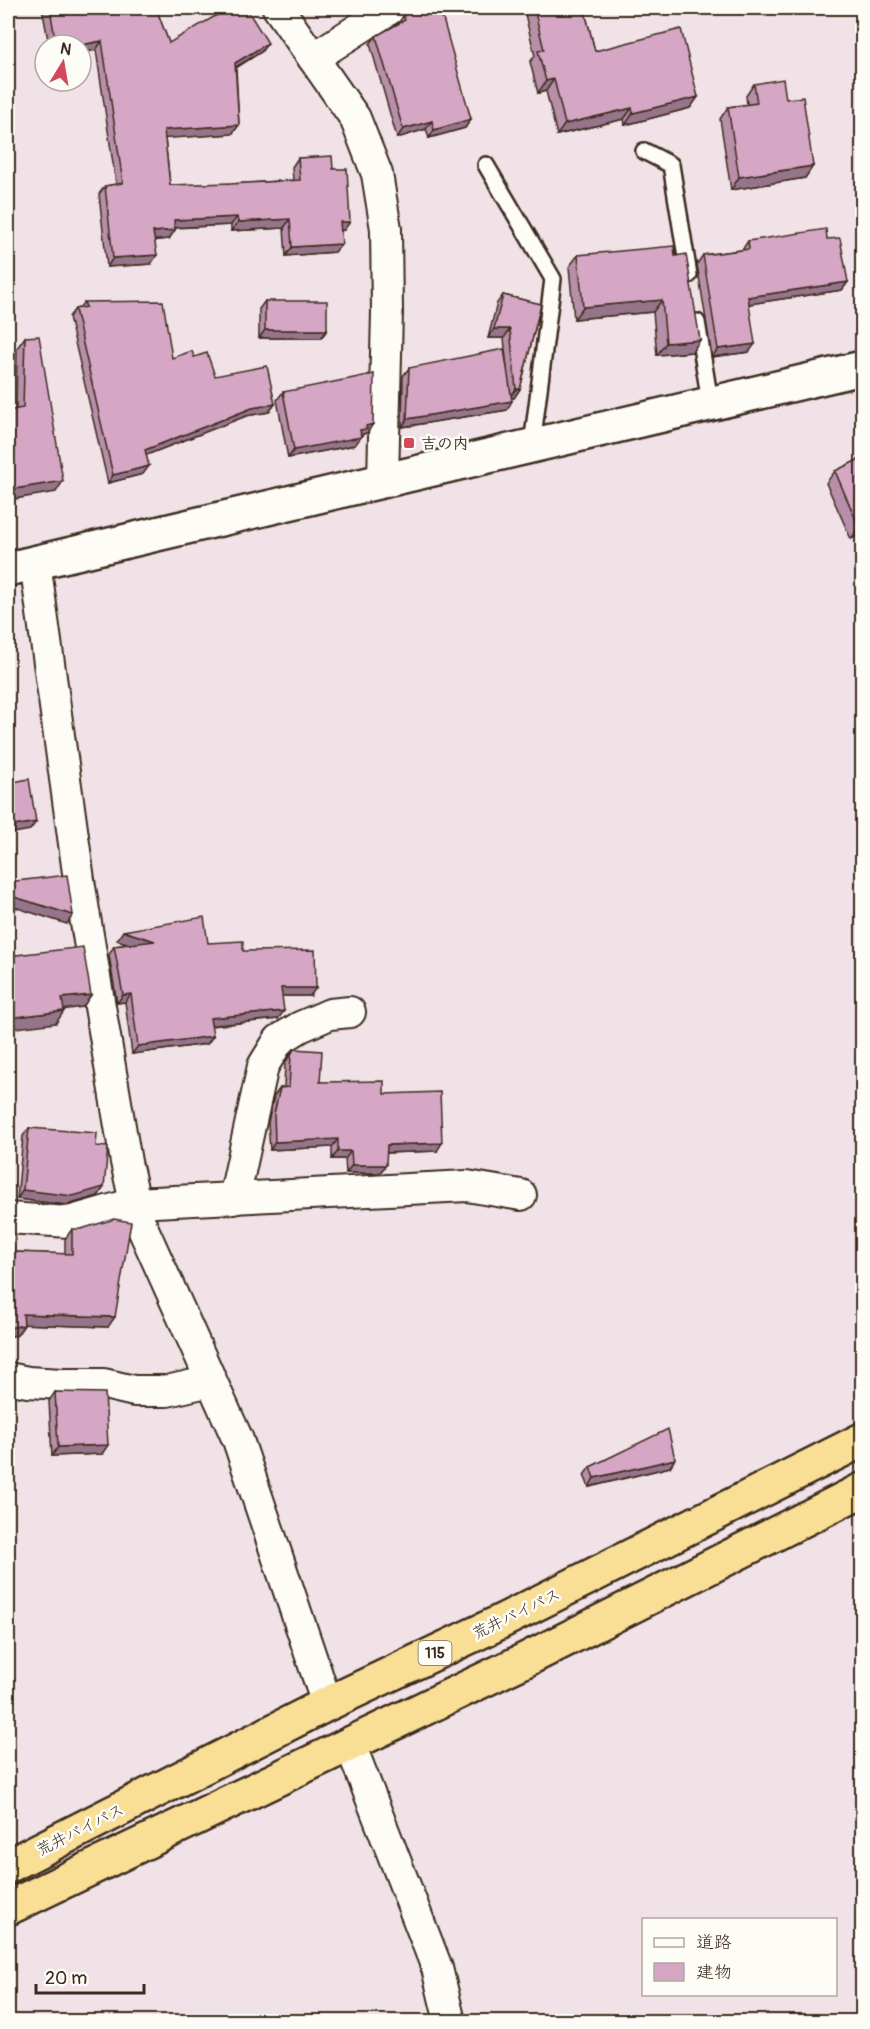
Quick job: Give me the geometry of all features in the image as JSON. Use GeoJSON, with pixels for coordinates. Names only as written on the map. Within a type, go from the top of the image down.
{"type":"FeatureCollection","features":[{"type":"Feature","properties":{"kind":"highway","name":"荒井バイパス"},"geometry":{"type":"LineString","coordinates":[[8,1866],[327,1704],[492,1626],[862,1440]]}},
{"type":"Feature","properties":{"kind":"highway"},"geometry":{"type":"LineString","coordinates":[[8,1908],[523,1661],[862,1490]]}},
{"type":"Feature","properties":{"kind":"street"},"geometry":{"type":"LineString","coordinates":[[278,8],[355,118],[377,174],[386,229],[387,312],[383,480]]}},
{"type":"Feature","properties":{"kind":"street"},"geometry":{"type":"LineString","coordinates":[[313,58],[391,8]]}},
{"type":"Feature","properties":{"kind":"street"},"geometry":{"type":"LineString","coordinates":[[327,1704],[238,1440],[139,1220],[126,1162],[80,887],[21,566],[862,368]]}},
{"type":"Feature","properties":{"kind":"street"},"geometry":{"type":"LineString","coordinates":[[234,1198],[263,1066],[279,1040],[300,1027],[330,1014],[350,1012]]}},
{"type":"Feature","properties":{"kind":"street"},"geometry":{"type":"LineString","coordinates":[[8,1218],[69,1222],[135,1203],[467,1186],[521,1195]]}},
{"type":"Feature","properties":{"kind":"street"},"geometry":{"type":"LineString","coordinates":[[8,1378],[28,1382],[104,1384],[134,1391],[167,1391],[211,1381]]}},
{"type":"Feature","properties":{"kind":"street"},"geometry":{"type":"LineString","coordinates":[[350,1744],[437,1968],[450,2022]]}},
{"type":"Feature","properties":{"kind":"lane"},"geometry":{"type":"LineString","coordinates":[[644,151],[671,165],[692,289]]}},
{"type":"Feature","properties":{"kind":"lane"},"geometry":{"type":"LineString","coordinates":[[486,165],[553,279],[532,445]]}},
{"type":"Feature","properties":{"kind":"lane"},"geometry":{"type":"LineString","coordinates":[[695,312],[710,402]]}},
{"type":"Feature","properties":{"kind":"building"},"geometry":{"type":"Polygon","coordinates":[[[50,8],[156,8],[169,43],[229,8],[246,8],[268,43],[235,63],[239,125],[164,130],[170,185],[300,180],[298,158],[332,156],[333,169],[347,169],[350,222],[340,222],[342,244],[292,247],[290,219],[238,222],[237,217],[174,220],[175,230],[153,232],[157,255],[113,258],[105,186],[123,183],[102,41],[93,43],[93,33],[54,33],[50,8]]]}},
{"type":"Feature","properties":{"kind":"building"},"geometry":{"type":"Polygon","coordinates":[[[412,8],[436,8],[443,19],[471,119],[434,130],[432,121],[403,129],[376,36],[405,20],[403,16],[412,8]]]}},
{"type":"Feature","properties":{"kind":"building"},"geometry":{"type":"Polygon","coordinates":[[[534,8],[584,8],[595,51],[681,29],[698,97],[633,113],[632,108],[565,124],[554,79],[546,81],[538,51],[544,50],[534,8]]]}},
{"type":"Feature","properties":{"kind":"building"},"geometry":{"type":"Polygon","coordinates":[[[783,79],[786,99],[803,97],[813,166],[739,177],[728,107],[757,103],[754,84],[783,79]]]}},
{"type":"Feature","properties":{"kind":"building"},"geometry":{"type":"Polygon","coordinates":[[[826,229],[827,239],[840,238],[848,282],[748,297],[755,344],[718,349],[703,255],[749,249],[748,241],[826,229]]]}},
{"type":"Feature","properties":{"kind":"building"},"geometry":{"type":"Polygon","coordinates":[[[674,246],[675,256],[686,254],[700,340],[666,343],[662,300],[583,307],[578,255],[674,246]]]}},
{"type":"Feature","properties":{"kind":"building"},"geometry":{"type":"Polygon","coordinates":[[[503,295],[541,304],[520,389],[516,389],[510,329],[494,329],[503,295]]]}},
{"type":"Feature","properties":{"kind":"building"},"geometry":{"type":"Polygon","coordinates":[[[163,301],[172,358],[192,351],[194,357],[207,353],[215,376],[267,366],[275,404],[252,408],[145,450],[149,466],[113,475],[75,309],[86,307],[84,302],[163,301]]]}},
{"type":"Feature","properties":{"kind":"building"},"geometry":{"type":"Polygon","coordinates":[[[265,301],[327,301],[327,330],[265,330],[265,301]]]}},
{"type":"Feature","properties":{"kind":"building"},"geometry":{"type":"Polygon","coordinates":[[[39,336],[63,481],[8,490],[8,411],[23,408],[25,337],[39,336]]]}},
{"type":"Feature","properties":{"kind":"building"},"geometry":{"type":"Polygon","coordinates":[[[504,349],[512,401],[407,419],[409,368],[504,349]]]}},
{"type":"Feature","properties":{"kind":"building"},"geometry":{"type":"Polygon","coordinates":[[[374,374],[373,424],[366,426],[367,429],[360,430],[361,437],[294,450],[283,392],[374,374]]]}},
{"type":"Feature","properties":{"kind":"building"},"geometry":{"type":"Polygon","coordinates":[[[862,458],[862,526],[859,527],[835,471],[862,458]]]}},
{"type":"Feature","properties":{"kind":"building"},"geometry":{"type":"Polygon","coordinates":[[[29,779],[36,822],[8,827],[8,783],[29,779]]]}},
{"type":"Feature","properties":{"kind":"building"},"geometry":{"type":"Polygon","coordinates":[[[67,875],[73,915],[8,895],[8,882],[67,875]]]}},
{"type":"Feature","properties":{"kind":"building"},"geometry":{"type":"Polygon","coordinates":[[[204,917],[208,943],[243,941],[243,951],[315,950],[316,988],[281,988],[284,1011],[210,1018],[213,1036],[138,1046],[131,994],[123,995],[114,946],[155,941],[123,931],[204,917]]]}},
{"type":"Feature","properties":{"kind":"building"},"geometry":{"type":"Polygon","coordinates":[[[83,947],[91,995],[62,998],[64,1011],[8,1018],[8,956],[83,947]]]}},
{"type":"Feature","properties":{"kind":"building"},"geometry":{"type":"Polygon","coordinates":[[[294,1049],[322,1051],[320,1082],[384,1081],[384,1094],[440,1092],[442,1143],[387,1145],[386,1165],[352,1165],[351,1151],[338,1151],[338,1139],[275,1142],[274,1114],[280,1088],[289,1087],[291,1055],[294,1049]]]}},
{"type":"Feature","properties":{"kind":"building"},"geometry":{"type":"Polygon","coordinates":[[[29,1128],[97,1133],[96,1146],[108,1147],[104,1187],[73,1196],[23,1190],[29,1128]]]}},
{"type":"Feature","properties":{"kind":"building"},"geometry":{"type":"Polygon","coordinates":[[[114,1219],[131,1222],[115,1317],[23,1314],[24,1325],[8,1328],[8,1227],[11,1227],[14,1252],[72,1254],[72,1229],[81,1229],[114,1219]]]}},
{"type":"Feature","properties":{"kind":"building"},"geometry":{"type":"Polygon","coordinates":[[[55,1392],[105,1393],[108,1445],[58,1447],[55,1392]]]}},
{"type":"Feature","properties":{"kind":"building"},"geometry":{"type":"Polygon","coordinates":[[[668,1429],[675,1459],[594,1478],[590,1467],[668,1429]]]}},
{"type":"Feature","properties":{"kind":"place","name":"吉の内"},"geometry":{"type":"Point","coordinates":[409,443]}}]}
